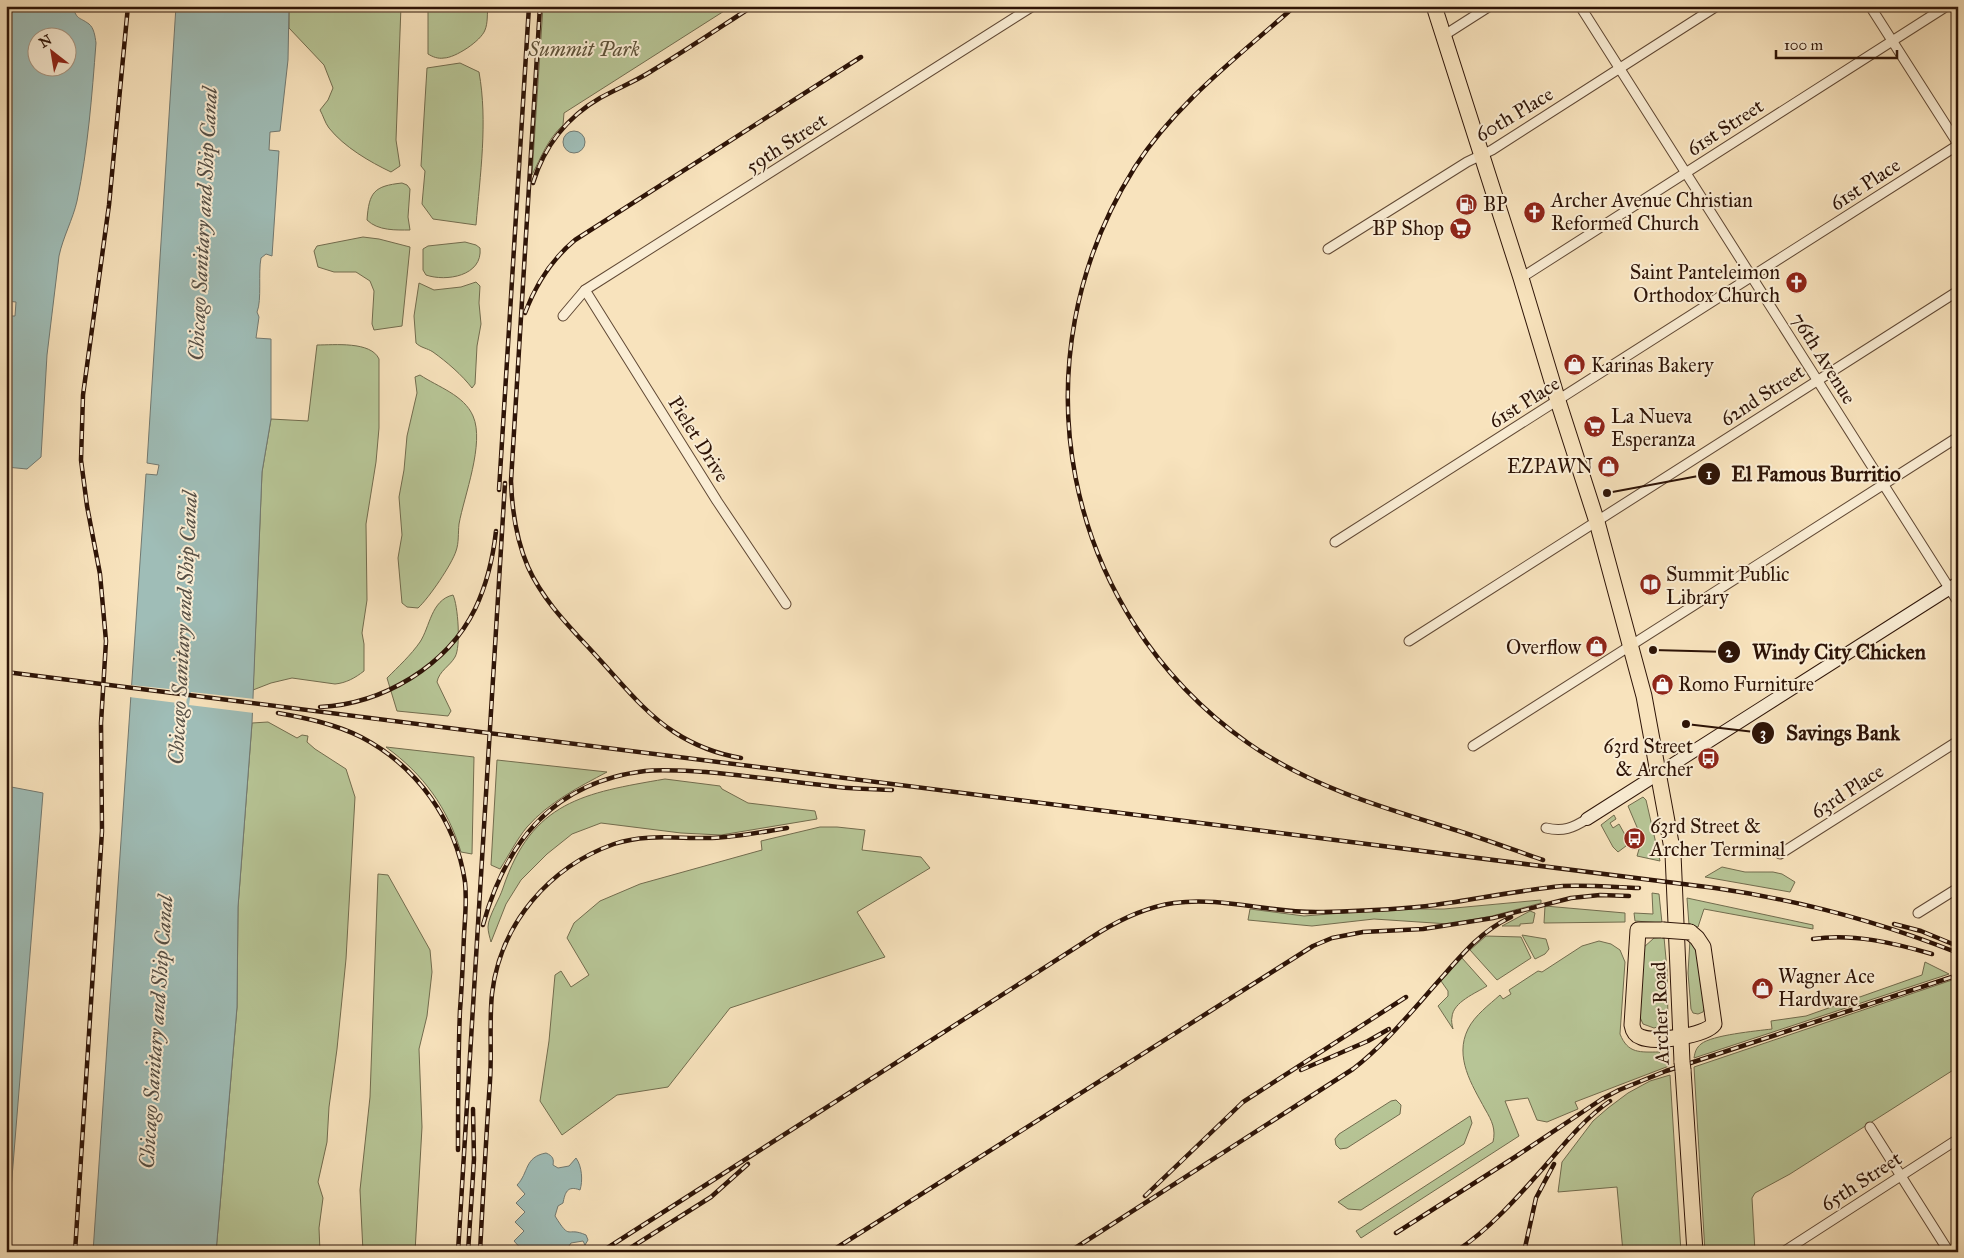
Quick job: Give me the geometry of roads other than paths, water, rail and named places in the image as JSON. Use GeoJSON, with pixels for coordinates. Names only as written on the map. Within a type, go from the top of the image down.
{"type":"FeatureCollection","features":[{"type":"Feature","properties":{"kind":"main road","name":"Archer Road"},"geometry":{"type":"LineString","coordinates":[[1434,6],[1522,278],[1558,401],[1597,522],[1647,709],[1673,854],[1683,1066],[1695,1252]]}},
{"type":"Feature","properties":{"kind":"main road"},"geometry":{"type":"LineString","coordinates":[[1587,819],[1954,586]]}},
{"type":"Feature","properties":{"kind":"main road"},"geometry":{"type":"LineString","coordinates":[[1638,930],[1690,932],[1703,947],[1714,1018],[1711,1028],[1706,1031],[1682,1036],[1643,1038],[1635,1034],[1632,1025],[1638,930]]}},
{"type":"Feature","properties":{"kind":"street","name":"59th Street"},"geometry":{"type":"LineString","coordinates":[[563,316],[585,290],[1033,6]]}},
{"type":"Feature","properties":{"kind":"street"},"geometry":{"type":"LineString","coordinates":[[1443,36],[1490,6]]}},
{"type":"Feature","properties":{"kind":"street","name":"76th Avenue"},"geometry":{"type":"LineString","coordinates":[[1580,6],[1883,485],[1954,586],[1958,602]]}},
{"type":"Feature","properties":{"kind":"street","name":"60th Place"},"geometry":{"type":"LineString","coordinates":[[1328,248],[1467,162],[1492,150],[1717,6]]}},
{"type":"Feature","properties":{"kind":"street"},"geometry":{"type":"LineString","coordinates":[[1870,6],[1958,145]]}},
{"type":"Feature","properties":{"kind":"street","name":"61st Street"},"geometry":{"type":"LineString","coordinates":[[1522,278],[1947,6]]}},
{"type":"Feature","properties":{"kind":"street","name":"61st Place"},"geometry":{"type":"LineString","coordinates":[[1336,542],[1958,145]]}},
{"type":"Feature","properties":{"kind":"street","name":"Pielet Drive"},"geometry":{"type":"LineString","coordinates":[[585,290],[717,501],[786,604]]}},
{"type":"Feature","properties":{"kind":"street","name":"62nd Street"},"geometry":{"type":"LineString","coordinates":[[1408,641],[1958,291]]}},
{"type":"Feature","properties":{"kind":"street"},"geometry":{"type":"LineString","coordinates":[[1473,746],[1958,437]]}},
{"type":"Feature","properties":{"kind":"street","name":"63rd Place"},"geometry":{"type":"LineString","coordinates":[[1780,854],[1958,741]]}},
{"type":"Feature","properties":{"kind":"street"},"geometry":{"type":"LineString","coordinates":[[1546,828],[1564,830],[1578,826],[1587,819]]}},
{"type":"Feature","properties":{"kind":"street"},"geometry":{"type":"LineString","coordinates":[[1918,913],[1958,888]]}},
{"type":"Feature","properties":{"kind":"street"},"geometry":{"type":"LineString","coordinates":[[1870,1127],[1949,1252]]}},
{"type":"Feature","properties":{"kind":"street","name":"65th Street"},"geometry":{"type":"LineString","coordinates":[[1783,1252],[1958,1139]]}},
{"type":"Feature","properties":{"kind":"water"},"geometry":{"type":"Polygon","coordinates":[[[6,6],[72,6],[77,16],[91,26],[95,35],[91,102],[87,142],[77,201],[59,256],[47,355],[41,457],[27,469],[6,467],[6,316],[15,316],[16,302],[6,301],[6,6]]]}},
{"type":"Feature","properties":{"kind":"water","name":"Chicago Sanitary and Ship Canal"},"geometry":{"type":"Polygon","coordinates":[[[176,6],[289,6],[288,60],[280,131],[270,132],[269,150],[279,151],[272,256],[266,254],[261,258],[257,312],[259,317],[256,338],[271,339],[271,419],[262,472],[252,723],[238,907],[237,1007],[216,1252],[93,1252],[146,474],[157,475],[159,465],[147,463],[176,6]]]}},
{"type":"Feature","properties":{"kind":"water"},"geometry":{"type":"Polygon","coordinates":[[[574,131],[582,134],[585,142],[582,150],[574,153],[566,150],[563,142],[566,134],[574,131]]]}},
{"type":"Feature","properties":{"kind":"water"},"geometry":{"type":"Polygon","coordinates":[[[6,786],[43,793],[6,1252],[6,786]]]}},
{"type":"Feature","properties":{"kind":"water"},"geometry":{"type":"Polygon","coordinates":[[[546,1153],[552,1157],[553,1165],[558,1168],[569,1166],[576,1158],[580,1165],[580,1190],[569,1189],[567,1191],[563,1203],[558,1206],[555,1216],[564,1229],[569,1232],[586,1235],[588,1240],[585,1245],[583,1241],[571,1243],[565,1252],[524,1252],[514,1241],[524,1231],[515,1222],[525,1212],[516,1203],[525,1194],[517,1185],[530,1162],[539,1155],[546,1153]]]}},
{"type":"Feature","properties":{"kind":"railway"},"geometry":{"type":"LineString","coordinates":[[75,1252],[102,831],[101,723],[106,641],[100,574],[87,506],[81,460],[83,395],[109,205],[128,6]]}},
{"type":"Feature","properties":{"kind":"railway"},"geometry":{"type":"LineString","coordinates":[[499,490],[529,6]]}},
{"type":"Feature","properties":{"kind":"railway"},"geometry":{"type":"LineString","coordinates":[[540,6],[511,481],[512,503],[520,546],[528,567],[551,605],[644,707],[663,724],[690,741],[706,748],[741,758]]}},
{"type":"Feature","properties":{"kind":"railway"},"geometry":{"type":"LineString","coordinates":[[533,183],[550,145],[577,114],[600,98],[663,64],[753,6]]}},
{"type":"Feature","properties":{"kind":"railway"},"geometry":{"type":"LineString","coordinates":[[1295,6],[1209,81],[1169,122],[1135,167],[1097,242],[1075,320],[1068,399],[1076,478],[1098,554],[1134,624],[1184,688],[1248,743],[1295,771],[1344,793],[1543,860]]}},
{"type":"Feature","properties":{"kind":"railway"},"geometry":{"type":"LineString","coordinates":[[525,313],[545,273],[575,240],[861,57]]}},
{"type":"Feature","properties":{"kind":"railway"},"geometry":{"type":"LineString","coordinates":[[458,1252],[505,483]]}},
{"type":"Feature","properties":{"kind":"railway"},"geometry":{"type":"LineString","coordinates":[[320,707],[344,704],[389,690],[411,678],[448,648],[463,629],[479,600],[489,571],[496,531]]}},
{"type":"Feature","properties":{"kind":"railway"},"geometry":{"type":"LineString","coordinates":[[6,672],[1715,888],[1777,899],[1838,913],[1899,931],[1958,953]]}},
{"type":"Feature","properties":{"kind":"railway"},"geometry":{"type":"LineString","coordinates":[[278,713],[310,719],[341,728],[381,749],[400,763],[431,798],[453,838],[460,859],[466,895],[459,1028],[458,1150]]}},
{"type":"Feature","properties":{"kind":"railway"},"geometry":{"type":"LineString","coordinates":[[483,925],[505,867],[520,842],[538,821],[560,802],[585,788],[613,777],[660,770],[706,772],[845,788],[892,790]]}},
{"type":"Feature","properties":{"kind":"railway"},"geometry":{"type":"LineString","coordinates":[[480,1252],[491,1070],[492,994],[497,968],[505,944],[517,922],[532,901],[549,883],[569,867],[590,854],[614,844],[663,837],[721,837],[787,828]]}},
{"type":"Feature","properties":{"kind":"railway"},"geometry":{"type":"LineString","coordinates":[[601,1252],[1100,932],[1117,922],[1145,910],[1192,901],[1229,903],[1303,912],[1364,911],[1435,905],[1563,886],[1639,888]]}},
{"type":"Feature","properties":{"kind":"railway"},"geometry":{"type":"LineString","coordinates":[[830,1252],[1313,946],[1332,938],[1363,932],[1423,929],[1493,918],[1571,898],[1600,895],[1629,896]]}},
{"type":"Feature","properties":{"kind":"railway"},"geometry":{"type":"LineString","coordinates":[[1069,1252],[1353,1069],[1389,1036],[1474,942],[1492,928],[1511,917]]}},
{"type":"Feature","properties":{"kind":"railway"},"geometry":{"type":"LineString","coordinates":[[1894,924],[1921,931],[1955,945]]}},
{"type":"Feature","properties":{"kind":"railway"},"geometry":{"type":"LineString","coordinates":[[1813,939],[1828,937],[1858,938],[1903,946],[1932,954]]}},
{"type":"Feature","properties":{"kind":"railway"},"geometry":{"type":"LineString","coordinates":[[1396,1233],[1602,1099],[1619,1090],[1666,1071],[1958,975]]}},
{"type":"Feature","properties":{"kind":"railway"},"geometry":{"type":"LineString","coordinates":[[1145,1196],[1243,1102],[1406,997]]}},
{"type":"Feature","properties":{"kind":"railway"},"geometry":{"type":"LineString","coordinates":[[1301,1070],[1368,1041],[1389,1029]]}},
{"type":"Feature","properties":{"kind":"railway"},"geometry":{"type":"LineString","coordinates":[[1455,1252],[1482,1232],[1518,1196],[1580,1127],[1610,1101]]}},
{"type":"Feature","properties":{"kind":"railway"},"geometry":{"type":"LineString","coordinates":[[468,1252],[474,1159],[473,1109]]}},
{"type":"Feature","properties":{"kind":"railway"},"geometry":{"type":"LineString","coordinates":[[624,1252],[711,1197],[748,1164]]}},
{"type":"Feature","properties":{"kind":"railway"},"geometry":{"type":"LineString","coordinates":[[1524,1252],[1536,1198],[1554,1164]]}},
{"type":"Feature","properties":{"kind":"place","name":"BP"},"geometry":{"type":"Point","coordinates":[1467,204]}},
{"type":"Feature","properties":{"kind":"place","name":"Archer Avenue Christian Reformed Church"},"geometry":{"type":"Point","coordinates":[1535,212]}},
{"type":"Feature","properties":{"kind":"place","name":"BP Shop"},"geometry":{"type":"Point","coordinates":[1460,228]}},
{"type":"Feature","properties":{"kind":"place","name":"Saint Panteleimon Orthodox Church"},"geometry":{"type":"Point","coordinates":[1796,283]}},
{"type":"Feature","properties":{"kind":"place","name":"Karinas Bakery"},"geometry":{"type":"Point","coordinates":[1575,365]}},
{"type":"Feature","properties":{"kind":"place","name":"La Nueva Esperanza"},"geometry":{"type":"Point","coordinates":[1595,427]}},
{"type":"Feature","properties":{"kind":"place","name":"EZPAWN"},"geometry":{"type":"Point","coordinates":[1609,466]}},
{"type":"Feature","properties":{"kind":"place","name":"El Famous Burritio"},"geometry":{"type":"Point","coordinates":[1607,493]}},
{"type":"Feature","properties":{"kind":"place","name":"Summit Public Library"},"geometry":{"type":"Point","coordinates":[1650,585]}},
{"type":"Feature","properties":{"kind":"place","name":"Overflow"},"geometry":{"type":"Point","coordinates":[1597,647]}},
{"type":"Feature","properties":{"kind":"place","name":"Windy City Chicken"},"geometry":{"type":"Point","coordinates":[1653,650]}},
{"type":"Feature","properties":{"kind":"place","name":"Romo Furniture"},"geometry":{"type":"Point","coordinates":[1662,684]}},
{"type":"Feature","properties":{"kind":"place","name":"Savings Bank"},"geometry":{"type":"Point","coordinates":[1686,724]}},
{"type":"Feature","properties":{"kind":"place","name":"63rd Street & Archer"},"geometry":{"type":"Point","coordinates":[1709,758]}},
{"type":"Feature","properties":{"kind":"place","name":"63rd Street & Archer Terminal"},"geometry":{"type":"Point","coordinates":[1634,838]}},
{"type":"Feature","properties":{"kind":"place","name":"Wagner Ace Hardware"},"geometry":{"type":"Point","coordinates":[1762,988]}},
{"type":"Feature","properties":{"kind":"park label","name":"Summit Park"},"geometry":{"type":"Point","coordinates":[584,49]}}]}
